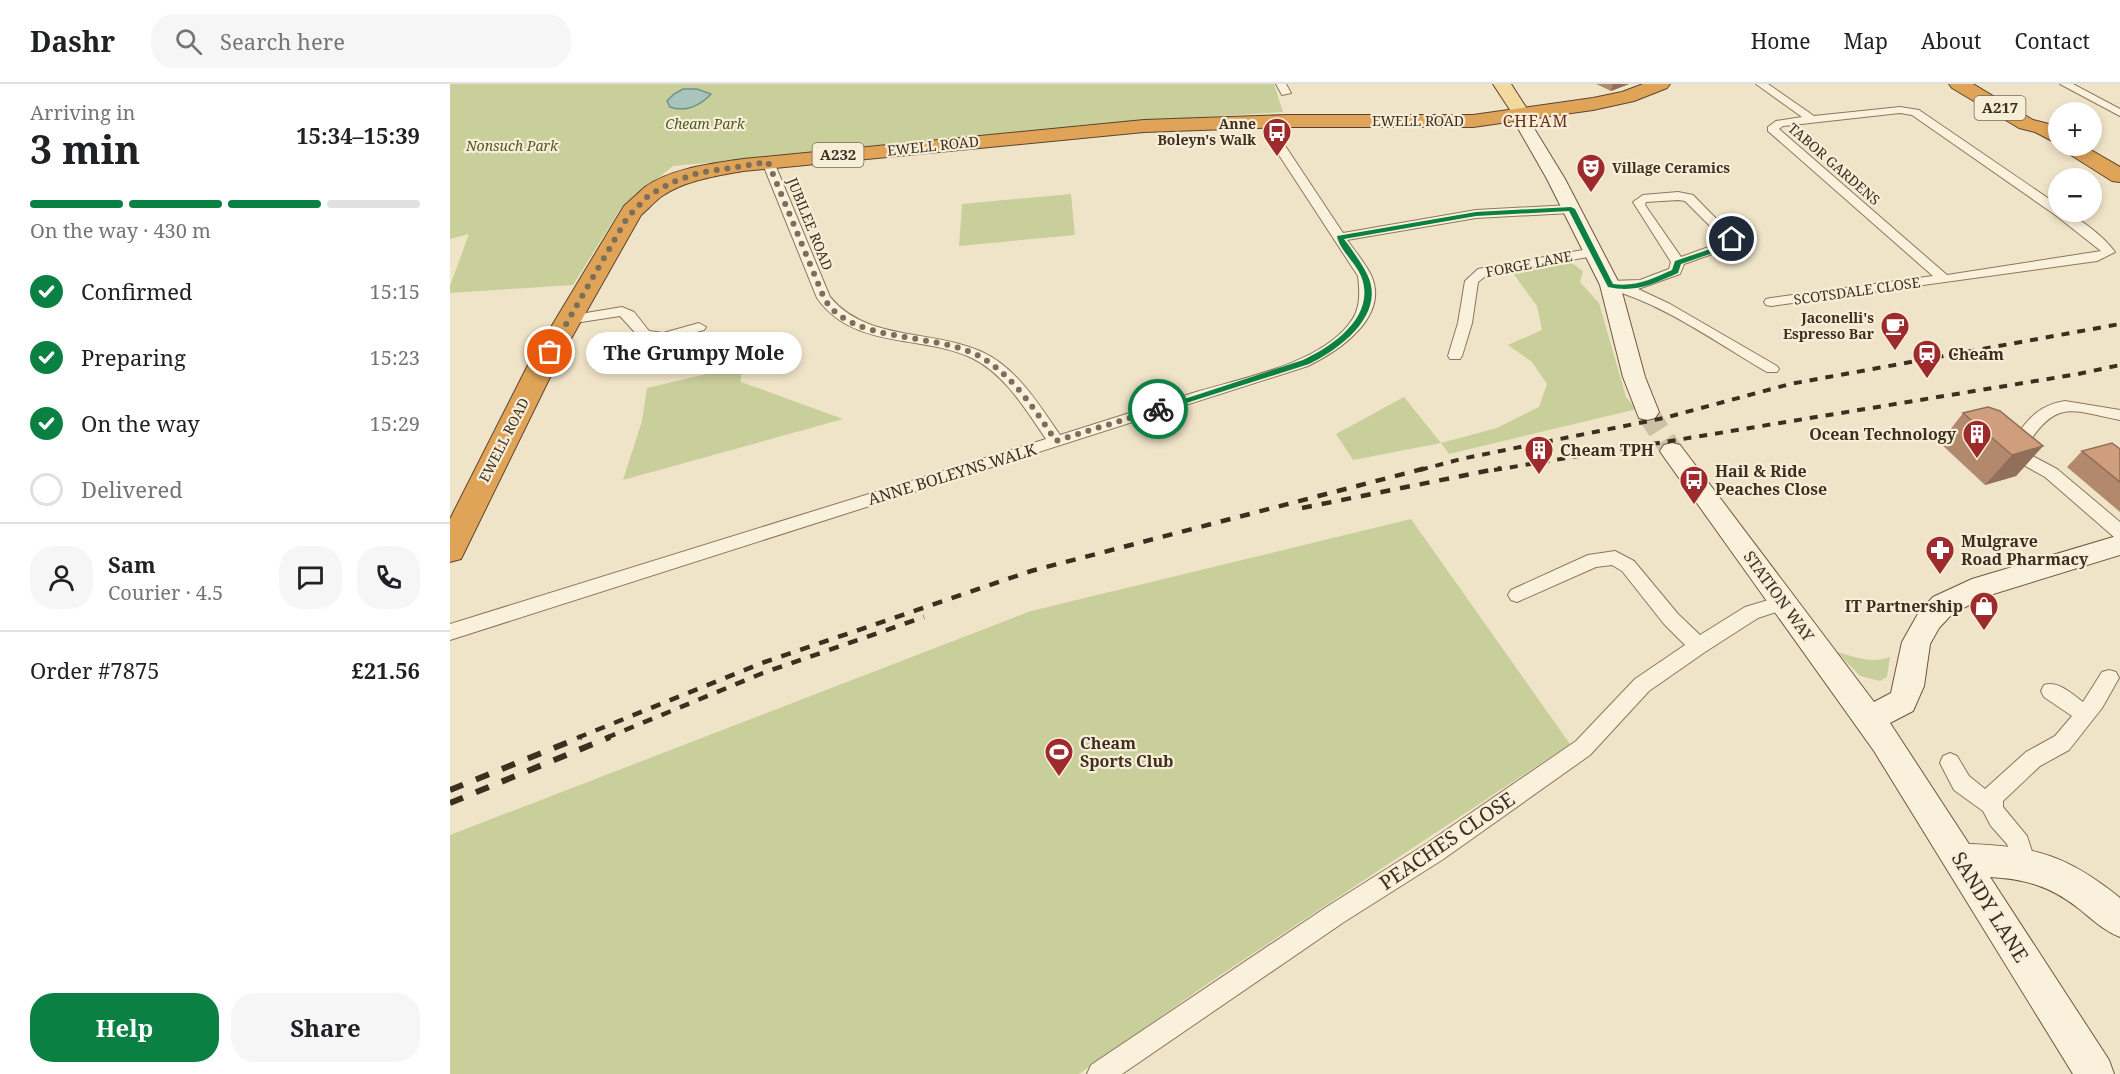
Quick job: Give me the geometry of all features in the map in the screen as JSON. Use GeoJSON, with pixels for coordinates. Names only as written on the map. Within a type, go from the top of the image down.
{"type":"FeatureCollection","features":[{"type":"Feature","properties":{"kind":"highway","name":"A232"},"geometry":{"type":"LineString","coordinates":[[1522,115],[1627,98],[1660,84]]}},
{"type":"Feature","properties":{"kind":"highway","name":"A217"},"geometry":{"type":"LineString","coordinates":[[1959,84],[2026,124],[2048,132]]}},
{"type":"Feature","properties":{"kind":"highway","name":"A217"},"geometry":{"type":"LineString","coordinates":[[1977,84],[2041,122],[2048,131]]}},
{"type":"Feature","properties":{"kind":"highway","name":"EWELL ROAD"},"geometry":{"type":"LineString","coordinates":[[450,550],[541,368],[627,218],[649,195],[673,182],[698,173],[768,162],[1106,129],[1268,121],[1439,123],[1522,115]]}},
{"type":"Feature","properties":{"kind":"highway"},"geometry":{"type":"LineString","coordinates":[[2089,156],[2114,169]]}},
{"type":"Feature","properties":{"kind":"main road"},"geometry":{"type":"LineString","coordinates":[[1502,84],[1522,115]]}},
{"type":"Feature","properties":{"kind":"street"},"geometry":{"type":"LineString","coordinates":[[1761,84],[1812,120]]}},
{"type":"Feature","properties":{"kind":"street"},"geometry":{"type":"LineString","coordinates":[[2065,84],[2120,113]]}},
{"type":"Feature","properties":{"kind":"street","name":"TABOR GARDENS"},"geometry":{"type":"LineString","coordinates":[[2048,204],[1915,112],[1900,110],[1780,123],[1772,129],[1944,279],[2097,257],[2109,252],[2101,242],[2073,222]]}},
{"type":"Feature","properties":{"kind":"street"},"geometry":{"type":"LineString","coordinates":[[1522,115],[1527,130],[1594,252],[1618,287],[1634,377],[1647,412]]}},
{"type":"Feature","properties":{"kind":"street","name":"ANNE BOLEYNS WALK"},"geometry":{"type":"LineString","coordinates":[[450,632],[1287,369],[1333,348],[1361,318],[1368,297],[1365,276],[1272,135],[1268,121]]}},
{"type":"Feature","properties":{"kind":"street","name":"JUBILEE ROAD"},"geometry":{"type":"LineString","coordinates":[[768,162],[824,298],[834,313],[858,325],[961,348],[986,360],[1016,387],[1056,441]]}},
{"type":"Feature","properties":{"kind":"street"},"geometry":{"type":"LineString","coordinates":[[1285,175],[1298,173]]}},
{"type":"Feature","properties":{"kind":"street"},"geometry":{"type":"LineString","coordinates":[[1678,196],[1689,198],[1732,239],[1733,242],[1730,245],[1678,262],[1640,205],[1639,202],[1643,199],[1678,196]]}},
{"type":"Feature","properties":{"kind":"street"},"geometry":{"type":"LineString","coordinates":[[1340,237],[1476,214],[1571,209]]}},
{"type":"Feature","properties":{"kind":"street","name":"FORGE LANE"},"geometry":{"type":"LineString","coordinates":[[1455,356],[1475,276],[1483,272],[1594,252]]}},
{"type":"Feature","properties":{"kind":"street"},"geometry":{"type":"LineString","coordinates":[[1618,287],[1644,285],[1675,271],[1678,262]]}},
{"type":"Feature","properties":{"kind":"street","name":"SCOTSDALE CLOSE"},"geometry":{"type":"LineString","coordinates":[[1770,302],[1944,279]]}},
{"type":"Feature","properties":{"kind":"street"},"geometry":{"type":"LineString","coordinates":[[1618,287],[1665,307],[1772,369]]}},
{"type":"Feature","properties":{"kind":"street"},"geometry":{"type":"LineString","coordinates":[[568,320],[622,305],[645,335],[663,337],[699,327]]}},
{"type":"Feature","properties":{"kind":"street"},"geometry":{"type":"LineString","coordinates":[[2120,415],[2077,405],[2065,406],[2044,412],[2036,417],[2025,434],[2000,442],[2015,455],[2051,473],[2120,531]]}},
{"type":"Feature","properties":{"kind":"street"},"geometry":{"type":"LineString","coordinates":[[2025,434],[2051,473]]}},
{"type":"Feature","properties":{"kind":"street","name":"STATION WAY"},"geometry":{"type":"LineString","coordinates":[[1672,451],[1876,729]]}},
{"type":"Feature","properties":{"kind":"street"},"geometry":{"type":"LineString","coordinates":[[1876,729],[1890,710],[1902,702],[1909,686],[1916,642],[1929,620],[1943,605],[1982,587],[2120,546]]}},
{"type":"Feature","properties":{"kind":"street"},"geometry":{"type":"LineString","coordinates":[[1517,595],[1594,560],[1615,558],[1628,566],[1671,620],[1698,646]]}},
{"type":"Feature","properties":{"kind":"street","name":"PEACHES CLOSE"},"geometry":{"type":"LineString","coordinates":[[1100,1074],[1336,914],[1434,852],[1582,748],[1642,685],[1698,646],[1752,612],[1785,602]]}},
{"type":"Feature","properties":{"kind":"street"},"geometry":{"type":"LineString","coordinates":[[2025,864],[2022,849],[2015,837],[1993,811],[1992,797],[2033,759],[2062,743],[2109,678]]}},
{"type":"Feature","properties":{"kind":"street"},"geometry":{"type":"LineString","coordinates":[[2051,691],[2085,714]]}},
{"type":"Feature","properties":{"kind":"street","name":"SANDY LANE"},"geometry":{"type":"LineString","coordinates":[[1876,729],[2095,1074]]}},
{"type":"Feature","properties":{"kind":"street"},"geometry":{"type":"LineString","coordinates":[[1950,763],[1955,777],[1972,793],[1991,804]]}},
{"type":"Feature","properties":{"kind":"street"},"geometry":{"type":"LineString","coordinates":[[1961,860],[2025,864],[2056,874],[2120,920]]}},
{"type":"Feature","properties":{"kind":"green space"},"geometry":{"type":"Polygon","coordinates":[[[450,84],[1274,84],[1283,112],[1159,120],[673,166],[621,208],[573,285],[450,293],[450,286],[469,234],[450,239],[450,84]]]}},
{"type":"Feature","properties":{"kind":"green space"},"geometry":{"type":"Polygon","coordinates":[[[1071,194],[1075,235],[959,246],[962,204],[1071,194]]]}},
{"type":"Feature","properties":{"kind":"green space"},"geometry":{"type":"Polygon","coordinates":[[[1569,261],[1583,271],[1580,282],[1599,303],[1626,397],[1637,409],[1449,454],[1441,443],[1497,428],[1539,407],[1547,384],[1532,362],[1508,345],[1542,330],[1537,306],[1513,273],[1569,261]]]}},
{"type":"Feature","properties":{"kind":"green space"},"geometry":{"type":"Polygon","coordinates":[[[741,366],[741,382],[843,419],[623,480],[642,421],[647,388],[741,366]]]}},
{"type":"Feature","properties":{"kind":"green space"},"geometry":{"type":"Polygon","coordinates":[[[1404,397],[1441,443],[1353,460],[1336,434],[1404,397]]]}},
{"type":"Feature","properties":{"kind":"green space","name":"Cheam Sports Club"},"geometry":{"type":"Polygon","coordinates":[[[1411,519],[1570,744],[1210,982],[1079,1074],[450,1074],[450,835],[1031,611],[1411,519]]]}},
{"type":"Feature","properties":{"kind":"green space"},"geometry":{"type":"Polygon","coordinates":[[[1837,652],[1870,660],[1890,657],[1887,677],[1880,681],[1860,676],[1837,652]]]}},
{"type":"Feature","properties":{"kind":"water"},"geometry":{"type":"Polygon","coordinates":[[[683,89],[697,89],[711,94],[703,102],[693,107],[676,109],[670,107],[667,101],[683,89]]]}},
{"type":"Feature","properties":{"kind":"building"},"geometry":{"type":"Polygon","coordinates":[[[1988,407],[2000,411],[2043,446],[2012,455],[1963,413],[1988,407]]]}},
{"type":"Feature","properties":{"kind":"building"},"geometry":{"type":"Polygon","coordinates":[[[2112,443],[2120,449],[2120,482],[2082,451],[2112,443]]]}},
{"type":"Feature","properties":{"kind":"tunnel"},"geometry":{"type":"LineString","coordinates":[[1647,412],[1672,451]]}},
{"type":"Feature","properties":{"kind":"railway"},"geometry":{"type":"LineString","coordinates":[[1420,470],[1461,459],[1664,418],[1790,384],[2120,324]]}},
{"type":"Feature","properties":{"kind":"railway"},"geometry":{"type":"LineString","coordinates":[[1494,470],[2078,374],[2120,365]]}},
{"type":"Feature","properties":{"kind":"railway"},"geometry":{"type":"LineString","coordinates":[[577,738],[762,663],[1031,571],[1426,468]]}},
{"type":"Feature","properties":{"kind":"railway"},"geometry":{"type":"LineString","coordinates":[[1302,508],[1501,468]]}},
{"type":"Feature","properties":{"kind":"railway"},"geometry":{"type":"LineString","coordinates":[[606,738],[763,673],[924,617]]}},
{"type":"Feature","properties":{"kind":"railway"},"geometry":{"type":"LineString","coordinates":[[450,790],[581,737]]}},
{"type":"Feature","properties":{"kind":"railway"},"geometry":{"type":"LineString","coordinates":[[450,803],[610,737]]}},
{"type":"Feature","properties":{"kind":"way so far"},"geometry":{"type":"LineString","coordinates":[[550,352],[627,218],[649,195],[673,182],[698,173],[768,162],[824,298],[834,313],[845,320],[877,330],[961,348],[986,360],[1016,387],[1056,441],[1158,409]]}},
{"type":"Feature","properties":{"kind":"place","name":"Anne Boleyn's Walk"},"geometry":{"type":"Point","coordinates":[1277,158]}},
{"type":"Feature","properties":{"kind":"place","name":"Village Ceramics"},"geometry":{"type":"Point","coordinates":[1591,194]}},
{"type":"Feature","properties":{"kind":"place","name":"The Grumpy Mole"},"geometry":{"type":"Point","coordinates":[550,352]}},
{"type":"Feature","properties":{"kind":"place","name":"Jaconelli's Espresso Bar"},"geometry":{"type":"Point","coordinates":[1895,352]}},
{"type":"Feature","properties":{"kind":"place","name":"Cheam"},"geometry":{"type":"Point","coordinates":[1927,380]}},
{"type":"Feature","properties":{"kind":"place","name":"Ocean Technology"},"geometry":{"type":"Point","coordinates":[1977,460]}},
{"type":"Feature","properties":{"kind":"place","name":"Cheam TPH"},"geometry":{"type":"Point","coordinates":[1539,476]}},
{"type":"Feature","properties":{"kind":"place","name":"Hail & Ride Peaches Close"},"geometry":{"type":"Point","coordinates":[1694,506]}},
{"type":"Feature","properties":{"kind":"place","name":"Mulgrave Road Pharmacy"},"geometry":{"type":"Point","coordinates":[1940,576]}},
{"type":"Feature","properties":{"kind":"place","name":"IT Partnership"},"geometry":{"type":"Point","coordinates":[1984,632]}},
{"type":"Feature","properties":{"kind":"place","name":"Cheam Sports Club"},"geometry":{"type":"Point","coordinates":[1059,778]}},
{"type":"Feature","properties":{"kind":"district","name":"CHEAM"},"geometry":{"type":"Point","coordinates":[1536,121]}},
{"type":"Feature","properties":{"kind":"route"},"geometry":{"type":"LineString","coordinates":[[1158,409],[1287,369],[1325,353],[1340,342],[1361,318],[1368,297],[1365,276],[1340,237],[1476,214],[1571,209],[1610,285],[1625,288],[1644,285],[1675,271],[1678,262],[1730,245],[1733,242],[1732,239]]}},
{"type":"Feature","properties":{"kind":"park label","name":"Cheam Park"},"geometry":{"type":"Point","coordinates":[705,124]}},
{"type":"Feature","properties":{"kind":"park label","name":"Nonsuch Park"},"geometry":{"type":"Point","coordinates":[512,146]}}]}
